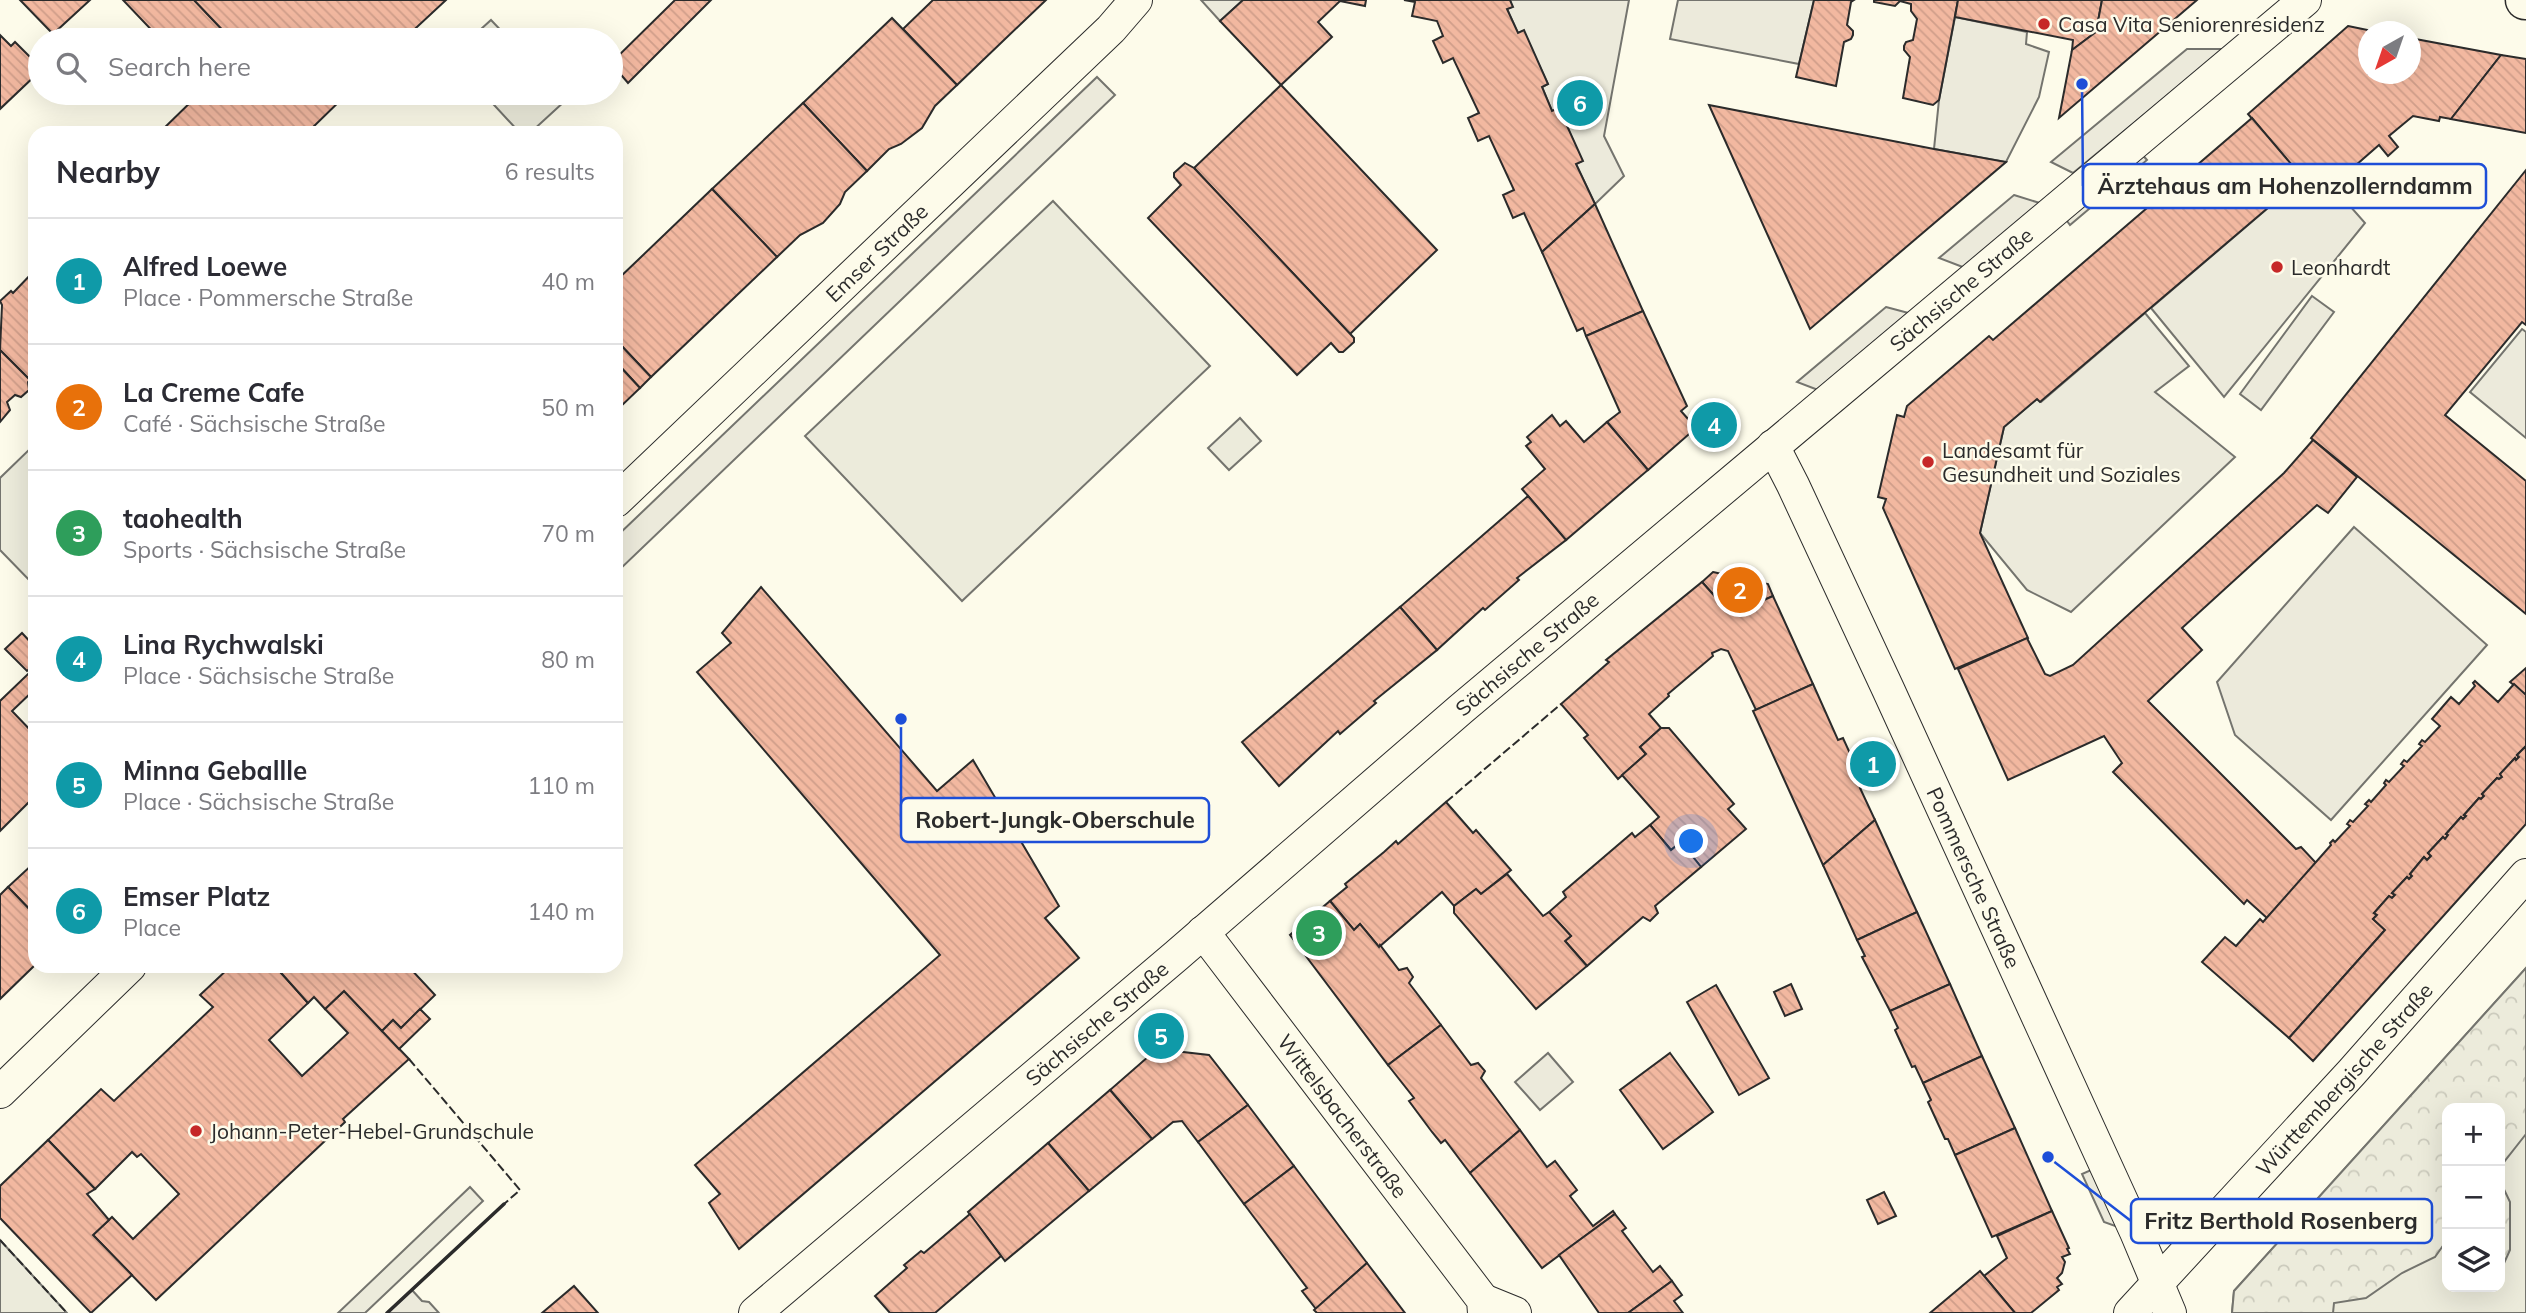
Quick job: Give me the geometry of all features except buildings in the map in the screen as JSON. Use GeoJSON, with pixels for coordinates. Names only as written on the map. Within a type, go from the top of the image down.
{"type":"FeatureCollection","features":[{"type":"Feature","properties":{"kind":"street","name":"Emser Straße"},"geometry":{"type":"LineString","coordinates":[[623,495],[1121,20],[1136,0]]}},
{"type":"Feature","properties":{"kind":"street","name":"Sächsische Straße"},"geometry":{"type":"LineString","coordinates":[[755,1313],[1461,709],[2305,0]]}},
{"type":"Feature","properties":{"kind":"street","name":"Pommersche Straße"},"geometry":{"type":"LineString","coordinates":[[1773,446],[1888,689],[2136,1232],[2170,1313]]}},
{"type":"Feature","properties":{"kind":"street","name":"Württembergische Straße"},"geometry":{"type":"LineString","coordinates":[[2130,1313],[2352,1072],[2526,876]]}},
{"type":"Feature","properties":{"kind":"street","name":"Wittelsbacherstraße"},"geometry":{"type":"LineString","coordinates":[[1203,932],[1484,1307],[1515,1313]]}},
{"type":"Feature","properties":{"kind":"street"},"geometry":{"type":"LineString","coordinates":[[0,1091],[123,973]]}},
{"type":"Feature","properties":{"kind":"green space"},"geometry":{"type":"Polygon","coordinates":[[[491,20],[499,28],[482,28],[491,20]]]}},
{"type":"Feature","properties":{"kind":"green space"},"geometry":{"type":"Polygon","coordinates":[[[494,105],[561,105],[538,126],[514,126],[494,105]]]}},
{"type":"Feature","properties":{"kind":"green space"},"geometry":{"type":"Polygon","coordinates":[[[1053,201],[1210,366],[962,601],[805,436],[1053,201]]]}},
{"type":"Feature","properties":{"kind":"green space"},"geometry":{"type":"Polygon","coordinates":[[[1240,418],[1261,441],[1229,470],[1208,448],[1240,418]]]}},
{"type":"Feature","properties":{"kind":"green space"},"geometry":{"type":"Polygon","coordinates":[[[28,451],[28,579],[0,550],[0,478],[28,451]]]}},
{"type":"Feature","properties":{"kind":"green space"},"geometry":{"type":"Polygon","coordinates":[[[2526,968],[2526,1313],[2232,1313],[2234,1291],[2526,968]]]}},
{"type":"Feature","properties":{"kind":"green space"},"geometry":{"type":"Polygon","coordinates":[[[2526,968],[2526,1134],[2505,1161],[2505,1103],[2442,1103],[2442,1247],[2435,1257],[2402,1273],[2366,1298],[2334,1303],[2333,1313],[2232,1313],[2234,1291],[2526,968]]]}},
{"type":"Feature","properties":{"kind":"green space"},"geometry":{"type":"Polygon","coordinates":[[[470,1187],[483,1201],[365,1313],[338,1313],[470,1187]]]}},
{"type":"Feature","properties":{"kind":"green space"},"geometry":{"type":"Polygon","coordinates":[[[2505,1192],[2510,1202],[2510,1250],[2505,1261],[2505,1192]]]}},
{"type":"Feature","properties":{"kind":"green space"},"geometry":{"type":"Polygon","coordinates":[[[0,1240],[67,1313],[0,1313],[0,1240]]]}},
{"type":"Feature","properties":{"kind":"shaded area"},"geometry":{"type":"Polygon","coordinates":[[[1201,0],[1243,0],[1220,21],[1201,0]]]}},
{"type":"Feature","properties":{"kind":"shaded area"},"geometry":{"type":"Polygon","coordinates":[[[1510,0],[1629,0],[1604,136],[1624,176],[1595,204],[1576,164],[1582,161],[1559,108],[1552,111],[1542,87],[1548,84],[1523,31],[1518,33],[1507,9],[1512,7],[1510,0]]]}},
{"type":"Feature","properties":{"kind":"shaded area"},"geometry":{"type":"Polygon","coordinates":[[[1678,0],[1814,0],[1799,64],[1670,39],[1678,0]]]}},
{"type":"Feature","properties":{"kind":"shaded area"},"geometry":{"type":"Polygon","coordinates":[[[1955,17],[2027,32],[2026,44],[2049,52],[2039,97],[2006,162],[1934,149],[1939,100],[1955,17]]]}},
{"type":"Feature","properties":{"kind":"shaded area"},"geometry":{"type":"Polygon","coordinates":[[[2187,49],[2224,49],[2073,173],[2051,162],[2187,49]]]}},
{"type":"Feature","properties":{"kind":"shaded area"},"geometry":{"type":"Polygon","coordinates":[[[1097,77],[1115,95],[623,566],[623,530],[1097,77]]]}},
{"type":"Feature","properties":{"kind":"shaded area"},"geometry":{"type":"Polygon","coordinates":[[[2140,152],[2147,160],[2070,225],[2064,217],[2140,152]]]}},
{"type":"Feature","properties":{"kind":"shaded area"},"geometry":{"type":"Polygon","coordinates":[[[2320,172],[2365,223],[2224,397],[2151,308],[2303,178],[2307,183],[2320,172]]]}},
{"type":"Feature","properties":{"kind":"shaded area"},"geometry":{"type":"Polygon","coordinates":[[[2014,195],[2043,204],[1968,269],[1939,258],[2014,195]]]}},
{"type":"Feature","properties":{"kind":"shaded area"},"geometry":{"type":"Polygon","coordinates":[[[2312,296],[2334,312],[2261,410],[2240,394],[2312,296]]]}},
{"type":"Feature","properties":{"kind":"shaded area"},"geometry":{"type":"Polygon","coordinates":[[[1886,307],[1916,315],[1826,393],[1797,382],[1886,307]]]}},
{"type":"Feature","properties":{"kind":"shaded area"},"geometry":{"type":"Polygon","coordinates":[[[2145,313],[2189,366],[2155,392],[2235,457],[2071,612],[2027,590],[1980,533],[2004,427],[2037,399],[2041,402],[2145,313]]]}},
{"type":"Feature","properties":{"kind":"shaded area"},"geometry":{"type":"Polygon","coordinates":[[[2522,329],[2526,332],[2526,438],[2470,392],[2522,329]]]}},
{"type":"Feature","properties":{"kind":"shaded area"},"geometry":{"type":"Polygon","coordinates":[[[2354,527],[2487,645],[2331,820],[2235,735],[2217,682],[2354,527]]]}},
{"type":"Feature","properties":{"kind":"shaded area"},"geometry":{"type":"Polygon","coordinates":[[[1548,1053],[1573,1082],[1540,1110],[1515,1082],[1548,1053]]]}},
{"type":"Feature","properties":{"kind":"shaded area"},"geometry":{"type":"Polygon","coordinates":[[[2091,1170],[2118,1227],[2104,1222],[2082,1174],[2091,1170]]]}},
{"type":"Feature","properties":{"kind":"shaded area"},"geometry":{"type":"Polygon","coordinates":[[[412,1290],[422,1301],[429,1302],[439,1313],[387,1313],[412,1290]]]}},
{"type":"Feature","properties":{"kind":"fence"},"geometry":{"type":"LineString","coordinates":[[1446,802],[1561,704]]}},
{"type":"Feature","properties":{"kind":"fence"},"geometry":{"type":"LineString","coordinates":[[409,1059],[520,1190],[504,1204]]}},
{"type":"Feature","properties":{"kind":"fence"},"geometry":{"type":"LineString","coordinates":[[0,1240],[67,1313]]}},
{"type":"Feature","properties":{"kind":"wall"},"geometry":{"type":"LineString","coordinates":[[387,1313],[504,1204]]}},
{"type":"Feature","properties":{"kind":"place","name":"Casa Vita Seniorenresidenz"},"geometry":{"type":"Point","coordinates":[2044,24]}},
{"type":"Feature","properties":{"kind":"place","name":"Ärztehaus am Hohenzollerndamm"},"geometry":{"type":"Point","coordinates":[2082,84]}},
{"type":"Feature","properties":{"kind":"place","name":"Emser Platz"},"geometry":{"type":"Point","coordinates":[1580,103]}},
{"type":"Feature","properties":{"kind":"place","name":"Leonhardt"},"geometry":{"type":"Point","coordinates":[2277,267]}},
{"type":"Feature","properties":{"kind":"place","name":"Lina Rychwalski"},"geometry":{"type":"Point","coordinates":[1714,425]}},
{"type":"Feature","properties":{"kind":"place","name":"Landesamt für Gesundheit und Soziales"},"geometry":{"type":"Point","coordinates":[1928,462]}},
{"type":"Feature","properties":{"kind":"place","name":"La Creme Cafe"},"geometry":{"type":"Point","coordinates":[1740,590]}},
{"type":"Feature","properties":{"kind":"place","name":"Robert-Jungk-Oberschule"},"geometry":{"type":"Point","coordinates":[901,719]}},
{"type":"Feature","properties":{"kind":"place","name":"Alfred Loewe"},"geometry":{"type":"Point","coordinates":[1873,764]}},
{"type":"Feature","properties":{"kind":"place","name":"taohealth"},"geometry":{"type":"Point","coordinates":[1319,933]}},
{"type":"Feature","properties":{"kind":"place","name":"Minna Geballle"},"geometry":{"type":"Point","coordinates":[1161,1036]}},
{"type":"Feature","properties":{"kind":"place","name":"Johann-Peter-Hebel-Grundschule"},"geometry":{"type":"Point","coordinates":[196,1131]}},
{"type":"Feature","properties":{"kind":"place","name":"Fritz Berthold Rosenberg"},"geometry":{"type":"Point","coordinates":[2048,1157]}}]}
